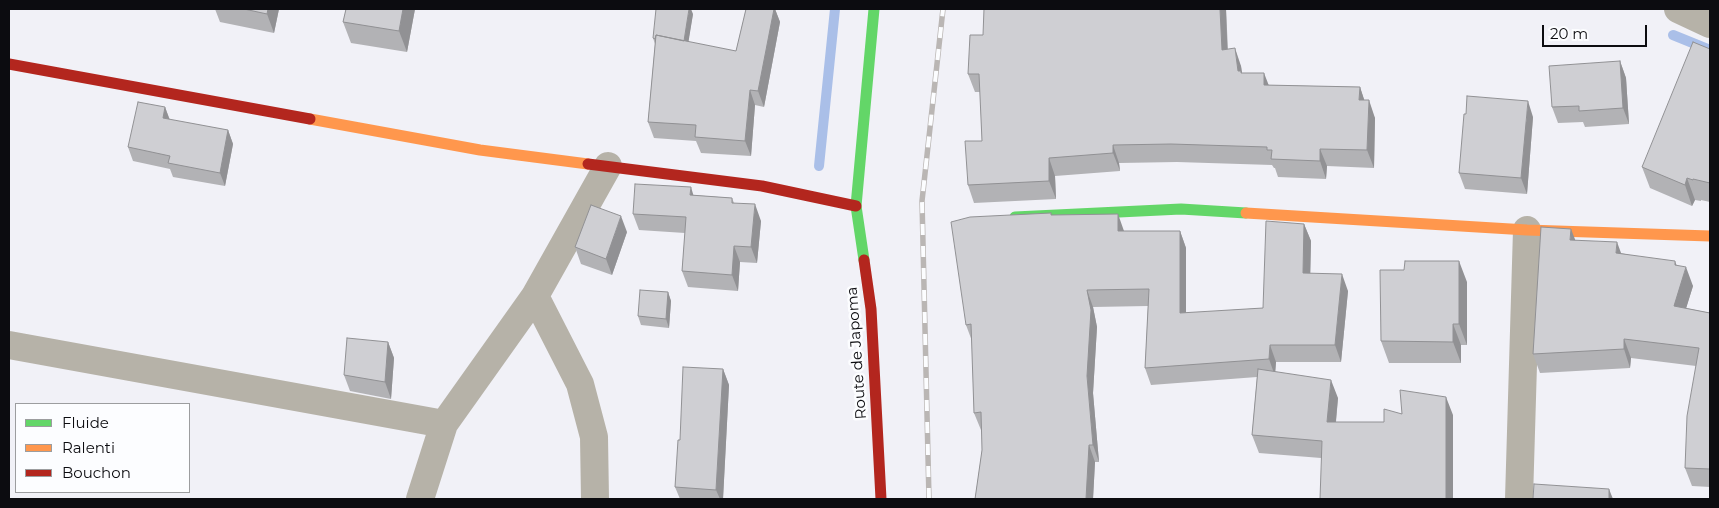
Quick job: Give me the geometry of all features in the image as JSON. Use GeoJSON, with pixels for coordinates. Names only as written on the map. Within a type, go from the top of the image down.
{"type":"FeatureCollection","features":[{"type":"Feature","properties":{"kind":"street","name":"Route de Japoma"},"geometry":{"type":"LineString","coordinates":[[874,9],[856,206],[871,309],[881,499]]}},
{"type":"Feature","properties":{"kind":"street"},"geometry":{"type":"LineString","coordinates":[[1678,9],[1710,24]]}},
{"type":"Feature","properties":{"kind":"street"},"geometry":{"type":"LineString","coordinates":[[9,64],[480,150],[762,186],[856,206]]}},
{"type":"Feature","properties":{"kind":"street"},"geometry":{"type":"LineString","coordinates":[[420,499],[444,424],[536,296],[608,166]]}},
{"type":"Feature","properties":{"kind":"street"},"geometry":{"type":"LineString","coordinates":[[1004,218],[1181,209],[1527,230],[1710,236]]}},
{"type":"Feature","properties":{"kind":"street"},"geometry":{"type":"LineString","coordinates":[[1519,499],[1527,230]]}},
{"type":"Feature","properties":{"kind":"street"},"geometry":{"type":"LineString","coordinates":[[536,296],[580,384],[594,437],[595,499]]}},
{"type":"Feature","properties":{"kind":"street"},"geometry":{"type":"LineString","coordinates":[[9,345],[444,424]]}},
{"type":"Feature","properties":{"kind":"building"},"geometry":{"type":"Polygon","coordinates":[[[244,9],[268,9],[267,14],[244,9]]]}},
{"type":"Feature","properties":{"kind":"building"},"geometry":{"type":"Polygon","coordinates":[[[346,9],[403,9],[399,31],[343,22],[346,9]]]}},
{"type":"Feature","properties":{"kind":"building"},"geometry":{"type":"Polygon","coordinates":[[[656,9],[689,9],[684,41],[656,35],[655,39],[653,38],[656,9]]]}},
{"type":"Feature","properties":{"kind":"building"},"geometry":{"type":"Polygon","coordinates":[[[746,9],[774,9],[758,91],[750,90],[745,141],[695,137],[696,125],[648,122],[656,35],[736,51],[746,9]]]}},
{"type":"Feature","properties":{"kind":"building"},"geometry":{"type":"Polygon","coordinates":[[[984,9],[1220,9],[1222,50],[1235,48],[1238,71],[1241,71],[1241,73],[1264,73],[1264,85],[1360,87],[1359,100],[1369,100],[1367,150],[1320,149],[1320,161],[1271,159],[1272,150],[1267,150],[1267,147],[1171,144],[1113,145],[1113,153],[1049,158],[1049,181],[968,185],[965,141],[982,141],[979,74],[968,74],[970,35],[983,35],[984,9]]]}},
{"type":"Feature","properties":{"kind":"building"},"geometry":{"type":"Polygon","coordinates":[[[1693,42],[1710,49],[1710,183],[1687,178],[1685,185],[1642,167],[1693,42]]]}},
{"type":"Feature","properties":{"kind":"building"},"geometry":{"type":"Polygon","coordinates":[[[1620,61],[1623,108],[1579,111],[1579,106],[1552,107],[1549,66],[1620,61]]]}},
{"type":"Feature","properties":{"kind":"building"},"geometry":{"type":"Polygon","coordinates":[[[1467,96],[1528,101],[1521,178],[1459,173],[1467,96]]]}},
{"type":"Feature","properties":{"kind":"building"},"geometry":{"type":"Polygon","coordinates":[[[138,102],[165,107],[163,118],[228,130],[220,173],[168,163],[170,156],[128,147],[138,102]]]}},
{"type":"Feature","properties":{"kind":"building"},"geometry":{"type":"Polygon","coordinates":[[[635,184],[691,187],[690,195],[732,198],[732,203],[755,204],[751,247],[734,246],[732,275],[682,271],[686,217],[633,214],[635,184]]]}},
{"type":"Feature","properties":{"kind":"building"},"geometry":{"type":"Polygon","coordinates":[[[591,205],[621,216],[606,259],[575,247],[591,205]]]}},
{"type":"Feature","properties":{"kind":"building"},"geometry":{"type":"Polygon","coordinates":[[[1051,213],[1051,215],[1118,214],[1118,231],[1180,231],[1180,313],[1263,308],[1266,221],[1304,224],[1303,273],[1342,274],[1335,345],[1270,345],[1269,359],[1145,368],[1149,289],[1087,290],[1091,310],[1087,376],[1093,445],[1089,445],[1086,499],[975,499],[982,450],[981,412],[974,413],[971,324],[966,325],[951,222],[970,217],[1051,213]]]}},
{"type":"Feature","properties":{"kind":"building"},"geometry":{"type":"Polygon","coordinates":[[[1541,227],[1571,229],[1570,240],[1617,242],[1616,253],[1675,261],[1675,265],[1686,267],[1674,306],[1710,313],[1710,469],[1685,468],[1687,416],[1699,348],[1624,339],[1624,349],[1533,354],[1541,227]]]}},
{"type":"Feature","properties":{"kind":"building"},"geometry":{"type":"Polygon","coordinates":[[[1405,261],[1459,261],[1459,324],[1453,324],[1453,342],[1381,341],[1380,270],[1404,270],[1405,261]]]}},
{"type":"Feature","properties":{"kind":"building"},"geometry":{"type":"Polygon","coordinates":[[[640,290],[668,292],[666,319],[638,316],[640,290]]]}},
{"type":"Feature","properties":{"kind":"building"},"geometry":{"type":"Polygon","coordinates":[[[347,338],[388,342],[385,382],[344,375],[347,338]]]}},
{"type":"Feature","properties":{"kind":"building"},"geometry":{"type":"Polygon","coordinates":[[[683,367],[723,369],[716,490],[675,487],[678,440],[680,440],[683,367]]]}},
{"type":"Feature","properties":{"kind":"building"},"geometry":{"type":"Polygon","coordinates":[[[1258,369],[1331,380],[1327,422],[1384,422],[1384,409],[1402,414],[1400,390],[1446,397],[1446,499],[1320,499],[1322,441],[1252,435],[1258,369]]]}},
{"type":"Feature","properties":{"kind":"building"},"geometry":{"type":"Polygon","coordinates":[[[1534,484],[1609,489],[1609,499],[1533,499],[1534,484]]]}},
{"type":"Feature","properties":{"kind":"waterway"},"geometry":{"type":"LineString","coordinates":[[819,166],[835,9]]}},
{"type":"Feature","properties":{"kind":"waterway"},"geometry":{"type":"LineString","coordinates":[[1673,35],[1710,50]]}},
{"type":"Feature","properties":{"kind":"railway"},"geometry":{"type":"LineString","coordinates":[[929,499],[922,201],[943,9]]}},
{"type":"Feature","properties":{"kind":"traffic: fast"},"geometry":{"type":"LineString","coordinates":[[864,260],[856,206],[874,9]]}},
{"type":"Feature","properties":{"kind":"traffic: fast"},"geometry":{"type":"LineString","coordinates":[[1015,217],[1181,209],[1246,213]]}},
{"type":"Feature","properties":{"kind":"traffic: slow"},"geometry":{"type":"LineString","coordinates":[[310,119],[480,150],[588,164]]}},
{"type":"Feature","properties":{"kind":"traffic: slow"},"geometry":{"type":"LineString","coordinates":[[1246,213],[1527,230],[1710,236]]}},
{"type":"Feature","properties":{"kind":"traffic: jam"},"geometry":{"type":"LineString","coordinates":[[9,64],[310,119]]}},
{"type":"Feature","properties":{"kind":"traffic: jam"},"geometry":{"type":"LineString","coordinates":[[588,164],[762,186],[856,206]]}},
{"type":"Feature","properties":{"kind":"traffic: jam"},"geometry":{"type":"LineString","coordinates":[[864,260],[871,309],[881,499]]}}]}
